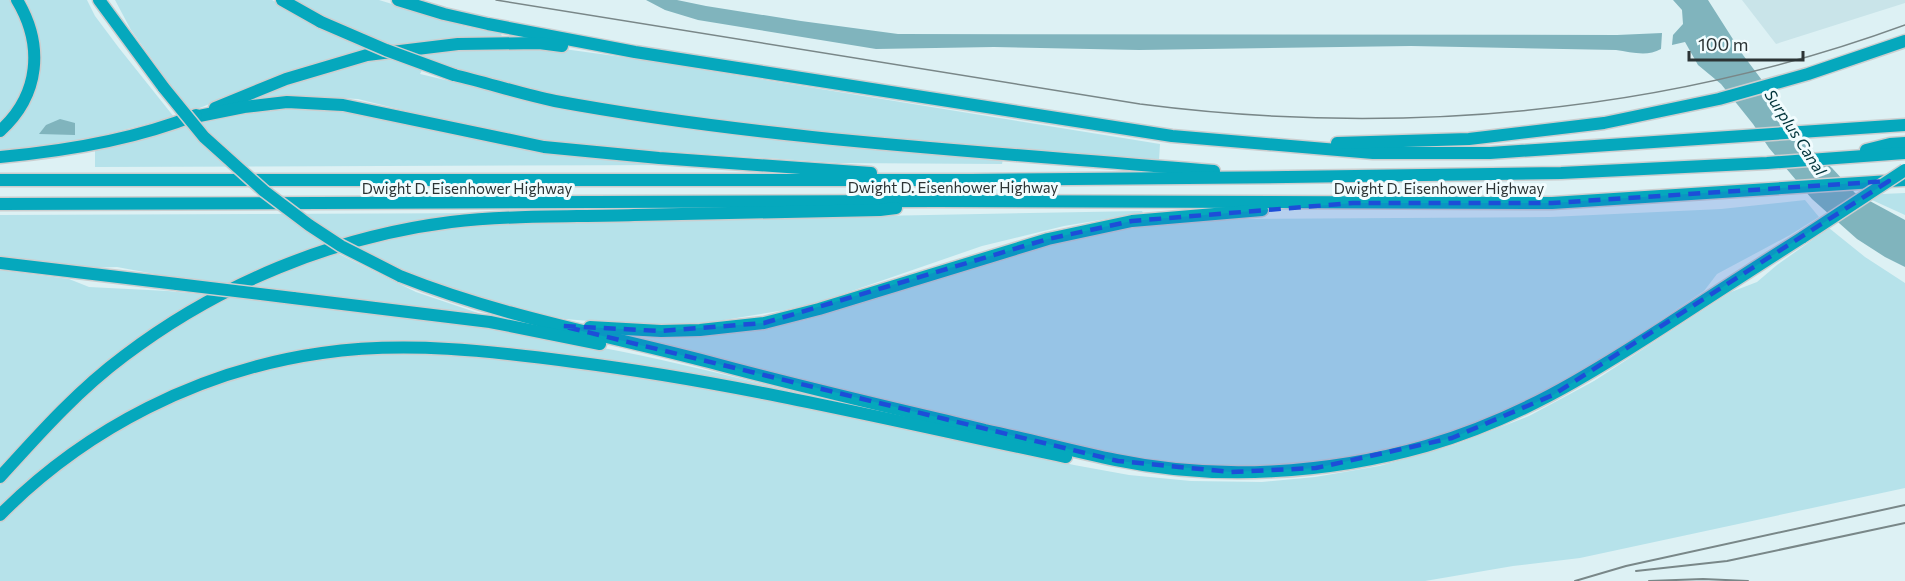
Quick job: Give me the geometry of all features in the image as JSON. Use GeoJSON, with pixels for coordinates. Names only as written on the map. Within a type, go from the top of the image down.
{"type":"FeatureCollection","features":[{"type":"Feature","properties":{"kind":"highway"},"geometry":{"type":"LineString","coordinates":[[0,131],[21,107],[33,76],[35,56],[32,32],[17,0]]}},
{"type":"Feature","properties":{"kind":"highway"},"geometry":{"type":"LineString","coordinates":[[99,0],[164,88],[204,137],[264,191],[309,225],[341,246],[400,276],[469,302],[504,312],[754,375],[1118,461],[1185,469],[1253,472],[1329,466],[1405,451],[1478,428],[1529,407],[1578,381],[1905,170]]}},
{"type":"Feature","properties":{"kind":"highway"},"geometry":{"type":"LineString","coordinates":[[282,0],[321,22],[386,50],[454,75],[553,100],[671,119],[806,136],[1287,177]]}},
{"type":"Feature","properties":{"kind":"highway"},"geometry":{"type":"LineString","coordinates":[[398,0],[488,24],[635,52],[1172,136],[1385,153],[1490,153],[1905,125]]}},
{"type":"Feature","properties":{"kind":"highway"},"geometry":{"type":"LineString","coordinates":[[1172,136],[1259,142],[1366,143],[1469,139],[1604,123],[1719,99],[1781,82],[1905,40]]}},
{"type":"Feature","properties":{"kind":"highway"},"geometry":{"type":"LineString","coordinates":[[189,118],[286,80],[367,55],[458,44],[539,44],[635,52]]}},
{"type":"Feature","properties":{"kind":"highway"},"geometry":{"type":"LineString","coordinates":[[0,157],[38,154],[114,140],[189,118],[244,107],[287,102],[343,105],[544,147],[670,159],[971,180]]}},
{"type":"Feature","properties":{"kind":"highway"},"geometry":{"type":"LineString","coordinates":[[1836,158],[1890,144],[1905,143]]}},
{"type":"Feature","properties":{"kind":"highway","name":"Dwight D. Eisenhower Highway"},"geometry":{"type":"LineString","coordinates":[[0,180],[971,180],[1287,177],[1561,173],[1767,163],[1905,153]]}},
{"type":"Feature","properties":{"kind":"highway","name":"Dwight D. Eisenhower Highway"},"geometry":{"type":"LineString","coordinates":[[0,204],[936,201],[1552,203],[1905,180]]}},
{"type":"Feature","properties":{"kind":"highway"},"geometry":{"type":"LineString","coordinates":[[0,477],[74,399],[112,366],[161,330],[205,303],[246,282],[291,262],[338,246],[418,227],[487,219],[880,210],[936,201]]}},
{"type":"Feature","properties":{"kind":"highway"},"geometry":{"type":"LineString","coordinates":[[562,326],[661,332],[764,324],[1058,236],[1132,221],[1353,203]]}},
{"type":"Feature","properties":{"kind":"highway"},"geometry":{"type":"LineString","coordinates":[[0,263],[490,322],[754,375]]}},
{"type":"Feature","properties":{"kind":"highway"},"geometry":{"type":"LineString","coordinates":[[0,514],[39,479],[75,452],[121,422],[171,396],[222,377],[274,362],[321,353],[378,348],[433,348],[482,352],[629,369],[754,390],[1111,466],[1153,472],[1185,469]]}},
{"type":"Feature","properties":{"kind":"highlighted area"},"geometry":{"type":"Polygon","coordinates":[[[1889,181],[1553,395],[1452,438],[1316,468],[1231,472],[1118,461],[562,326],[661,331],[764,323],[1048,239],[1132,221],[1353,203],[1552,203],[1889,181]]]}},
{"type":"Feature","properties":{"kind":"shaded area"},"geometry":{"type":"Polygon","coordinates":[[[0,0],[12,0],[27,32],[29,66],[26,83],[12,113],[0,125],[0,0]]]}},
{"type":"Feature","properties":{"kind":"shaded area"},"geometry":{"type":"Polygon","coordinates":[[[26,0],[87,0],[95,16],[174,117],[76,142],[0,152],[0,138],[16,124],[27,109],[35,92],[39,74],[38,37],[26,0]]]}},
{"type":"Feature","properties":{"kind":"shaded area"},"geometry":{"type":"Polygon","coordinates":[[[115,0],[272,0],[330,32],[371,51],[302,69],[190,112],[131,30],[115,0]]]}},
{"type":"Feature","properties":{"kind":"shaded area"},"geometry":{"type":"Polygon","coordinates":[[[291,0],[379,0],[467,27],[501,33],[502,37],[448,39],[392,47],[291,0]]]}},
{"type":"Feature","properties":{"kind":"shaded area"},"geometry":{"type":"Polygon","coordinates":[[[1742,0],[1905,0],[1905,3],[1776,44],[1742,0]]]}},
{"type":"Feature","properties":{"kind":"shaded area"},"geometry":{"type":"Polygon","coordinates":[[[535,47],[630,58],[1160,144],[1159,160],[944,145],[729,122],[539,91],[427,61],[420,74],[552,105],[1003,159],[1002,164],[838,163],[590,146],[551,142],[458,124],[358,99],[298,96],[246,102],[272,89],[385,57],[440,49],[535,47]]]}},
{"type":"Feature","properties":{"kind":"shaded area"},"geometry":{"type":"Polygon","coordinates":[[[313,105],[463,134],[694,165],[95,167],[95,150],[127,144],[224,115],[313,105]]]}},
{"type":"Feature","properties":{"kind":"shaded area"},"geometry":{"type":"Polygon","coordinates":[[[1905,193],[1905,215],[1872,200],[1882,194],[1905,193]]]}},
{"type":"Feature","properties":{"kind":"shaded area"},"geometry":{"type":"Polygon","coordinates":[[[1805,200],[1819,217],[1717,274],[1704,291],[1613,351],[1550,388],[1450,432],[1414,443],[1340,459],[1265,466],[1227,466],[1124,456],[1042,439],[622,337],[707,336],[757,330],[806,320],[1056,240],[1160,224],[1222,219],[1550,217],[1721,209],[1805,200]]]}},
{"type":"Feature","properties":{"kind":"shaded area"},"geometry":{"type":"Polygon","coordinates":[[[1142,211],[1143,213],[1064,226],[982,246],[820,302],[712,322],[667,325],[565,319],[528,312],[444,288],[357,248],[426,231],[502,223],[1142,211]]]}},
{"type":"Feature","properties":{"kind":"shaded area"},"geometry":{"type":"Polygon","coordinates":[[[504,213],[365,233],[306,251],[228,284],[187,280],[117,267],[87,268],[0,258],[0,215],[504,213]]]}},
{"type":"Feature","properties":{"kind":"shaded area"},"geometry":{"type":"Polygon","coordinates":[[[1829,228],[1865,257],[1905,283],[1905,488],[1580,558],[1513,566],[1425,581],[0,581],[0,520],[63,465],[139,417],[227,379],[271,367],[327,356],[379,353],[449,354],[516,360],[685,383],[1129,475],[1191,481],[1262,482],[1315,477],[1379,466],[1454,445],[1529,416],[1594,381],[1731,292],[1757,282],[1829,228]]]}},
{"type":"Feature","properties":{"kind":"shaded area"},"geometry":{"type":"Polygon","coordinates":[[[335,252],[416,292],[478,313],[478,317],[247,286],[335,252]]]}},
{"type":"Feature","properties":{"kind":"shaded area"},"geometry":{"type":"Polygon","coordinates":[[[0,270],[69,279],[89,287],[210,295],[187,306],[163,322],[0,470],[0,270]]]}},
{"type":"Feature","properties":{"kind":"shaded area"},"geometry":{"type":"Polygon","coordinates":[[[230,297],[323,306],[506,331],[655,358],[824,399],[823,401],[770,390],[377,344],[171,392],[0,508],[0,485],[92,388],[126,360],[205,307],[230,297]]]}},
{"type":"Feature","properties":{"kind":"water"},"geometry":{"type":"Polygon","coordinates":[[[646,0],[677,0],[801,21],[898,34],[1617,35],[1662,33],[1661,49],[1645,53],[1616,50],[1411,46],[1139,50],[994,47],[876,49],[698,20],[665,10],[646,0]]]}},
{"type":"Feature","properties":{"kind":"water","name":"Surplus Canal"},"geometry":{"type":"Polygon","coordinates":[[[1673,0],[1708,0],[1743,55],[1783,108],[1801,140],[1855,193],[1905,220],[1905,267],[1857,239],[1812,199],[1769,148],[1721,84],[1698,65],[1685,42],[1672,45],[1673,35],[1683,24],[1682,10],[1673,0]]]}},
{"type":"Feature","properties":{"kind":"water"},"geometry":{"type":"Polygon","coordinates":[[[60,119],[75,123],[75,135],[39,134],[46,125],[60,119]]]}},
{"type":"Feature","properties":{"kind":"tram line"},"geometry":{"type":"LineString","coordinates":[[496,0],[1140,104],[1236,114],[1333,118],[1430,117],[1527,110],[1624,98],[1719,80],[1813,55],[1905,25]]}},
{"type":"Feature","properties":{"kind":"railway"},"geometry":{"type":"LineString","coordinates":[[1575,581],[1626,566],[1905,505]]}},
{"type":"Feature","properties":{"kind":"railway"},"geometry":{"type":"LineString","coordinates":[[1636,571],[1727,561],[1905,523]]}},
{"type":"Feature","properties":{"kind":"railway"},"geometry":{"type":"LineString","coordinates":[[1649,581],[1703,579],[1748,581]]}}]}
